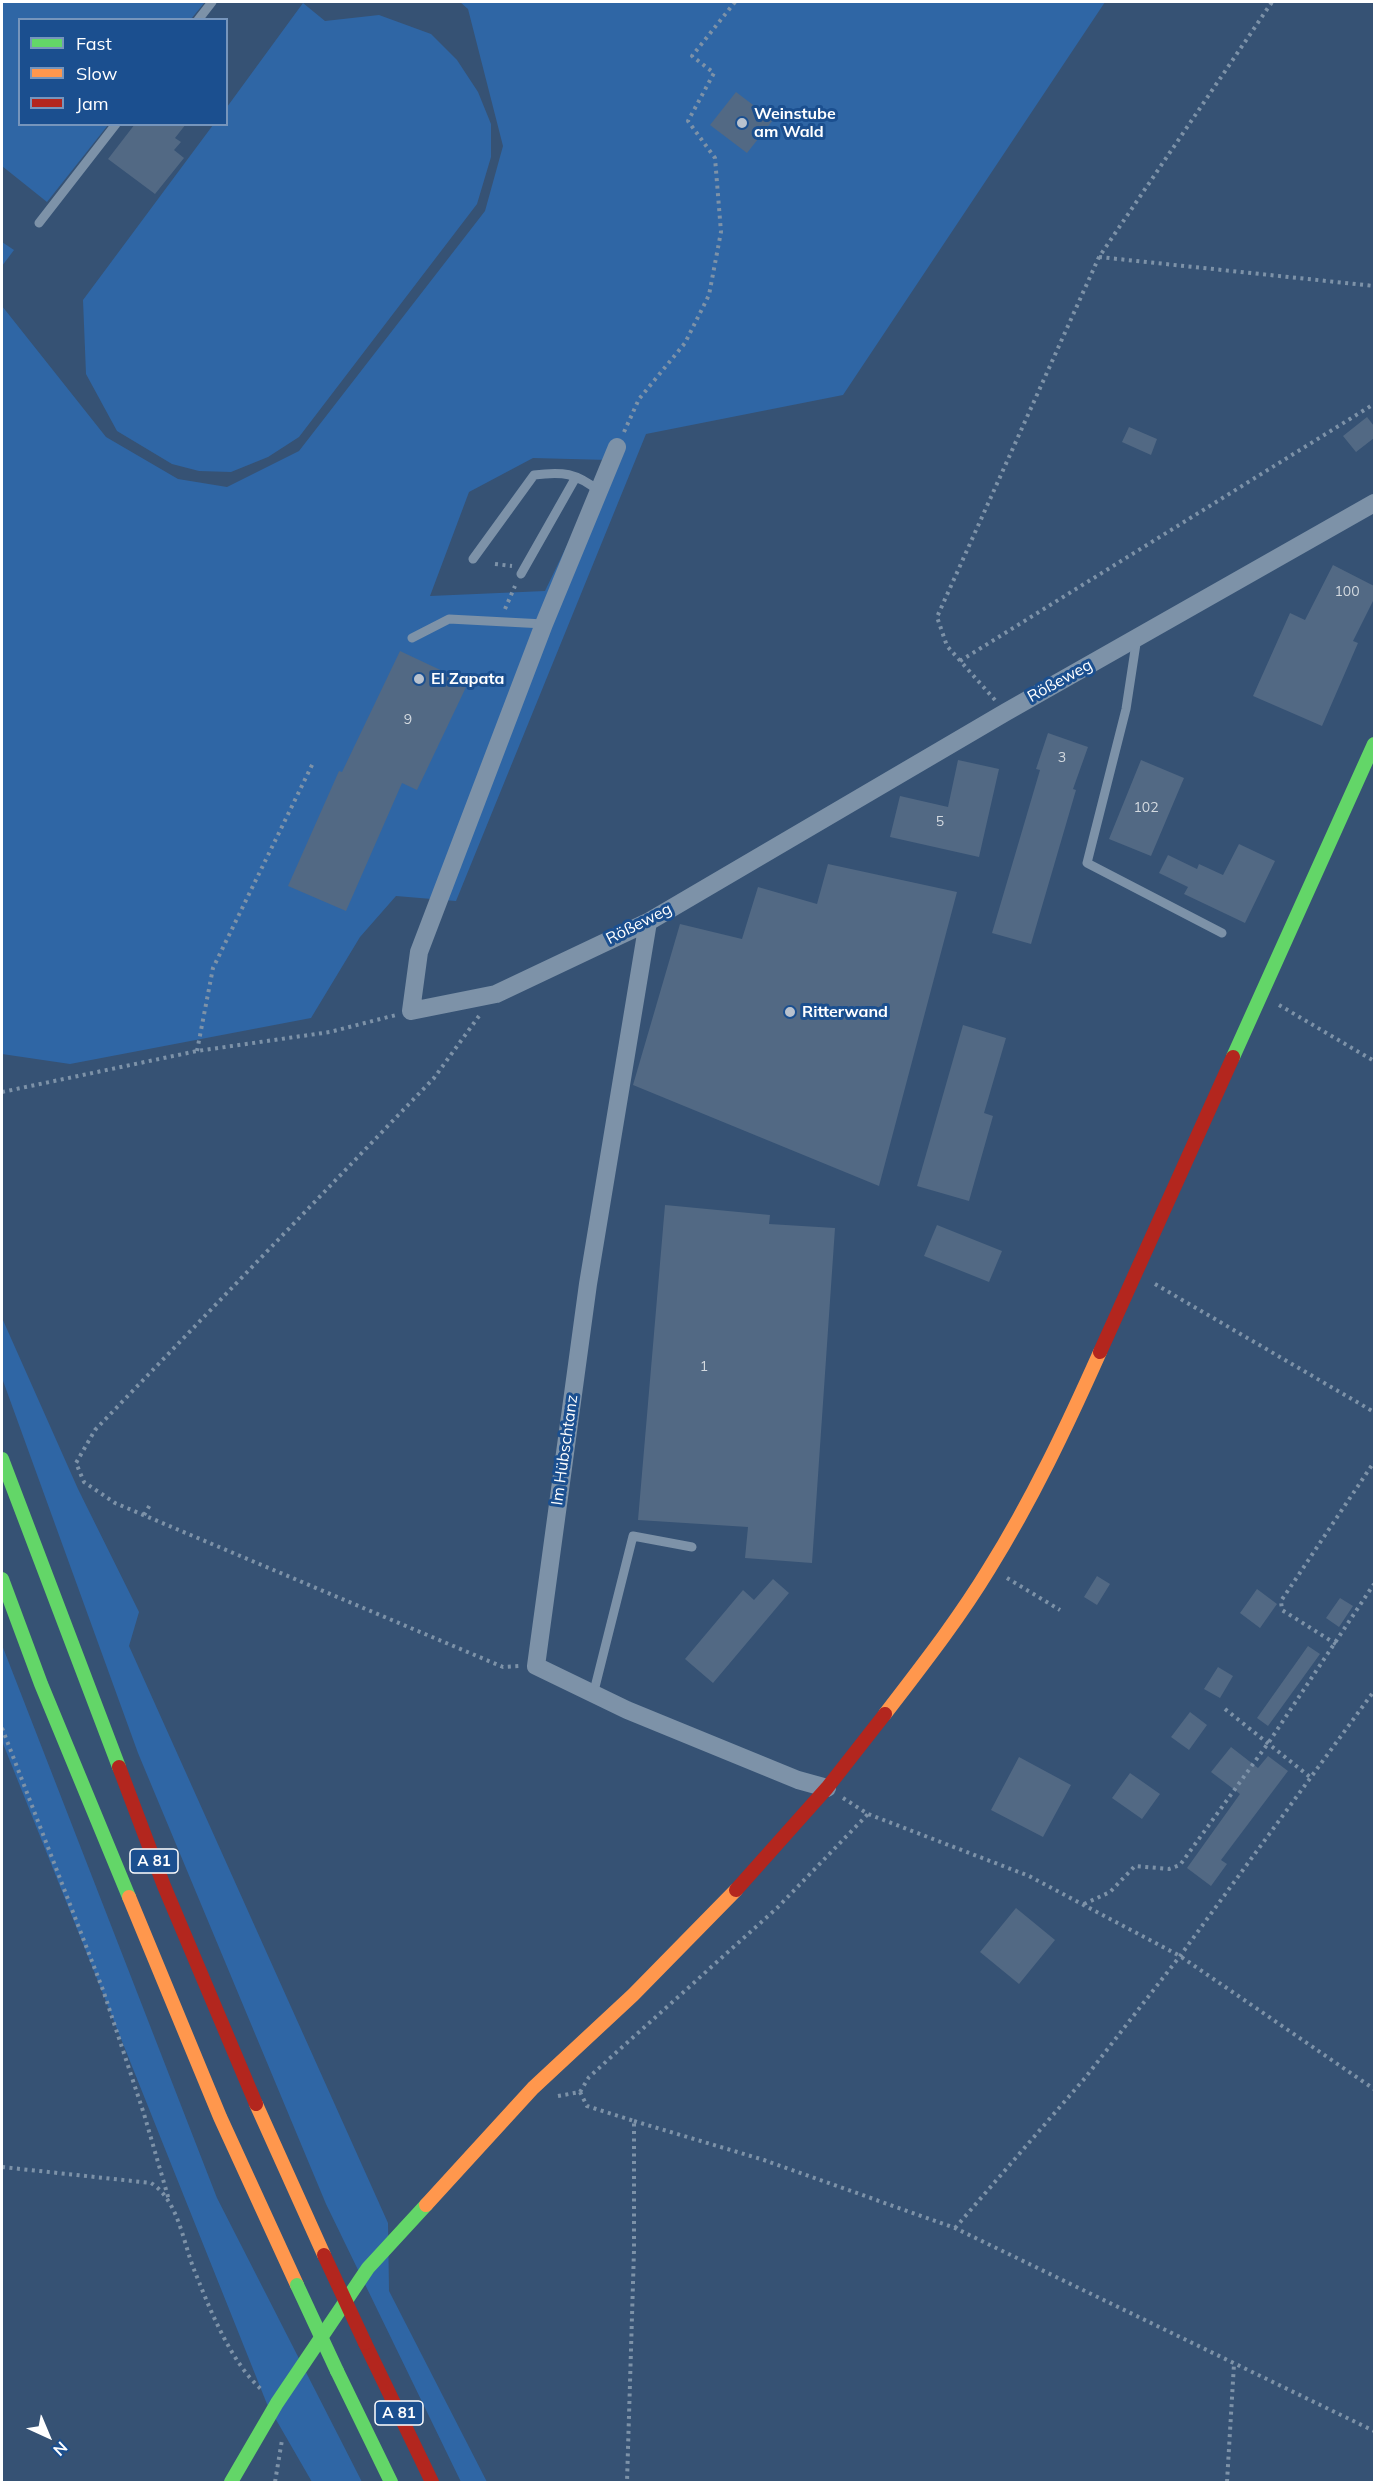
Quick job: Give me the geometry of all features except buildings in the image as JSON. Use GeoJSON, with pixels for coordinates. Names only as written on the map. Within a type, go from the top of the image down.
{"type":"FeatureCollection","features":[{"type":"Feature","properties":{"kind":"main road"},"geometry":{"type":"LineString","coordinates":[[231,2482],[277,2403],[368,2268],[429,2198],[533,2088],[633,1995],[719,1907],[827,1788],[940,1643],[990,1569],[1064,1432],[1374,744]]}},
{"type":"Feature","properties":{"kind":"main road","name":"A 81"},"geometry":{"type":"LineString","coordinates":[[2,1459],[164,1886],[256,2105],[365,2343],[432,2482]]}},
{"type":"Feature","properties":{"kind":"main road","name":"A 81"},"geometry":{"type":"LineString","coordinates":[[2,1579],[41,1684],[215,2106],[391,2482]]}},
{"type":"Feature","properties":{"kind":"street"},"geometry":{"type":"LineString","coordinates":[[411,1011],[419,952],[544,624],[617,447]]}},
{"type":"Feature","properties":{"kind":"street","name":"Rößeweg"},"geometry":{"type":"LineString","coordinates":[[411,1011],[496,994],[648,922],[1006,712],[1374,503]]}},
{"type":"Feature","properties":{"kind":"street","name":"Im Hübschtanz"},"geometry":{"type":"LineString","coordinates":[[536,1666],[588,1284],[648,922]]}},
{"type":"Feature","properties":{"kind":"street"},"geometry":{"type":"LineString","coordinates":[[536,1666],[593,1695],[798,1780],[827,1788]]}},
{"type":"Feature","properties":{"kind":"lane"},"geometry":{"type":"LineString","coordinates":[[200,18],[212,2]]}},
{"type":"Feature","properties":{"kind":"lane"},"geometry":{"type":"LineString","coordinates":[[39,223],[114,126]]}},
{"type":"Feature","properties":{"kind":"lane"},"geometry":{"type":"LineString","coordinates":[[473,559],[534,475],[562,472],[576,477],[599,491]]}},
{"type":"Feature","properties":{"kind":"lane"},"geometry":{"type":"LineString","coordinates":[[521,574],[576,477]]}},
{"type":"Feature","properties":{"kind":"lane"},"geometry":{"type":"LineString","coordinates":[[412,638],[449,619],[544,624]]}},
{"type":"Feature","properties":{"kind":"lane"},"geometry":{"type":"LineString","coordinates":[[1137,637],[1126,709],[1087,863],[1222,933]]}},
{"type":"Feature","properties":{"kind":"lane"},"geometry":{"type":"LineString","coordinates":[[593,1695],[633,1536],[692,1547]]}},
{"type":"Feature","properties":{"kind":"path"},"geometry":{"type":"LineString","coordinates":[[617,447],[639,399],[685,343],[709,295],[721,232],[715,158],[688,121],[714,73],[692,56],[735,2]]}},
{"type":"Feature","properties":{"kind":"path"},"geometry":{"type":"LineString","coordinates":[[1006,712],[947,646],[937,617],[1099,257],[1272,2]]}},
{"type":"Feature","properties":{"kind":"path"},"geometry":{"type":"LineString","coordinates":[[1099,257],[1374,286]]}},
{"type":"Feature","properties":{"kind":"path"},"geometry":{"type":"LineString","coordinates":[[960,661],[1374,404]]}},
{"type":"Feature","properties":{"kind":"path"},"geometry":{"type":"LineString","coordinates":[[495,564],[513,567]]}},
{"type":"Feature","properties":{"kind":"path"},"geometry":{"type":"LineString","coordinates":[[197,1052],[213,968],[313,763]]}},
{"type":"Feature","properties":{"kind":"path"},"geometry":{"type":"LineString","coordinates":[[496,994],[434,1078],[95,1430],[76,1463],[84,1482],[115,1503],[503,1667],[536,1666]]}},
{"type":"Feature","properties":{"kind":"path"},"geometry":{"type":"LineString","coordinates":[[1261,994],[1374,1061]]}},
{"type":"Feature","properties":{"kind":"path"},"geometry":{"type":"LineString","coordinates":[[2,1092],[197,1052],[330,1032],[411,1011]]}},
{"type":"Feature","properties":{"kind":"path"},"geometry":{"type":"LineString","coordinates":[[1137,1274],[1374,1412]]}},
{"type":"Feature","properties":{"kind":"path"},"geometry":{"type":"LineString","coordinates":[[1336,1644],[1290,1617],[1282,1610],[1281,1600],[1374,1462]]}},
{"type":"Feature","properties":{"kind":"path"},"geometry":{"type":"LineString","coordinates":[[144,1515],[151,1503]]}},
{"type":"Feature","properties":{"kind":"path"},"geometry":{"type":"LineString","coordinates":[[990,1569],[1060,1610]]}},
{"type":"Feature","properties":{"kind":"path"},"geometry":{"type":"LineString","coordinates":[[1083,1904],[1110,1892],[1135,1866],[1169,1869],[1180,1865],[1269,1742],[1374,1584]]}},
{"type":"Feature","properties":{"kind":"path"},"geometry":{"type":"LineString","coordinates":[[955,2228],[1085,2078],[1180,1956],[1374,1691]]}},
{"type":"Feature","properties":{"kind":"path"},"geometry":{"type":"LineString","coordinates":[[1225,1709],[1310,1777]]}},
{"type":"Feature","properties":{"kind":"path"},"geometry":{"type":"LineString","coordinates":[[2,1728],[103,1990],[144,2114],[169,2200],[194,2270],[236,2360],[247,2377],[277,2403]]}},
{"type":"Feature","properties":{"kind":"path"},"geometry":{"type":"LineString","coordinates":[[1374,2089],[1180,1956],[1029,1876],[868,1814],[777,1908],[589,2077],[580,2092],[587,2106],[764,2160],[955,2228],[1374,2431]]}},
{"type":"Feature","properties":{"kind":"path"},"geometry":{"type":"LineString","coordinates":[[627,2482],[634,2250],[634,2121]]}},
{"type":"Feature","properties":{"kind":"path"},"geometry":{"type":"LineString","coordinates":[[2,2167],[151,2183],[159,2188],[169,2200]]}},
{"type":"Feature","properties":{"kind":"path"},"geometry":{"type":"LineString","coordinates":[[1227,2482],[1234,2364]]}},
{"type":"Feature","properties":{"kind":"path"},"geometry":{"type":"LineString","coordinates":[[275,2482],[283,2433]]}},
{"type":"Feature","properties":{"kind":"shaded area"},"geometry":{"type":"Polygon","coordinates":[[[2,2],[205,2],[192,18],[18,18],[18,126],[107,126],[47,202],[2,166],[2,2]]]}},
{"type":"Feature","properties":{"kind":"shaded area"},"geometry":{"type":"Polygon","coordinates":[[[460,2],[1105,2],[843,395],[646,434],[456,901],[396,896],[360,937],[311,1018],[70,1064],[2,1054],[2,306],[106,437],[178,479],[227,487],[299,451],[485,211],[503,146],[468,9],[460,2]],[[533,458],[469,492],[430,596],[545,591],[608,460],[533,458]]]}},
{"type":"Feature","properties":{"kind":"shaded area"},"geometry":{"type":"Polygon","coordinates":[[[303,3],[325,21],[379,15],[431,34],[457,60],[478,92],[491,124],[491,157],[477,204],[299,437],[268,457],[231,472],[199,471],[172,464],[117,431],[86,374],[83,300],[212,126],[228,126],[228,106],[303,3]]]}},
{"type":"Feature","properties":{"kind":"shaded area"},"geometry":{"type":"Polygon","coordinates":[[[2,242],[14,250],[2,266],[2,242]]]}},
{"type":"Feature","properties":{"kind":"shaded area"},"geometry":{"type":"Polygon","coordinates":[[[2,1318],[78,1489],[139,1612],[129,1646],[388,2223],[389,2291],[487,2482],[461,2482],[326,2204],[138,1753],[2,1378],[2,1318]]]}},
{"type":"Feature","properties":{"kind":"shaded area"},"geometry":{"type":"Polygon","coordinates":[[[2,1645],[217,2198],[362,2482],[312,2482],[267,2404],[2,1741],[2,1645]]]}},
{"type":"Feature","properties":{"kind":"traffic: fast"},"geometry":{"type":"LineString","coordinates":[[1233,1057],[1374,744]]}},
{"type":"Feature","properties":{"kind":"traffic: fast"},"geometry":{"type":"LineString","coordinates":[[2,1459],[119,1767]]}},
{"type":"Feature","properties":{"kind":"traffic: fast"},"geometry":{"type":"LineString","coordinates":[[2,1579],[41,1684],[129,1897]]}},
{"type":"Feature","properties":{"kind":"traffic: fast"},"geometry":{"type":"LineString","coordinates":[[231,2482],[277,2403],[368,2268],[426,2205]]}},
{"type":"Feature","properties":{"kind":"traffic: fast"},"geometry":{"type":"LineString","coordinates":[[297,2285],[337,2371]]}},
{"type":"Feature","properties":{"kind":"traffic: fast"},"geometry":{"type":"LineString","coordinates":[[337,2371],[391,2482]]}},
{"type":"Feature","properties":{"kind":"traffic: slow"},"geometry":{"type":"LineString","coordinates":[[885,1714],[952,1625],[1005,1543],[1048,1462],[1100,1352]]}},
{"type":"Feature","properties":{"kind":"traffic: slow"},"geometry":{"type":"LineString","coordinates":[[426,2205],[533,2088],[633,1995],[736,1890]]}},
{"type":"Feature","properties":{"kind":"traffic: slow"},"geometry":{"type":"LineString","coordinates":[[129,1897],[220,2117],[297,2285]]}},
{"type":"Feature","properties":{"kind":"traffic: slow"},"geometry":{"type":"LineString","coordinates":[[256,2104],[324,2255]]}},
{"type":"Feature","properties":{"kind":"traffic: jam"},"geometry":{"type":"LineString","coordinates":[[1100,1352],[1233,1057]]}},
{"type":"Feature","properties":{"kind":"traffic: jam"},"geometry":{"type":"LineString","coordinates":[[736,1890],[827,1788],[885,1714]]}},
{"type":"Feature","properties":{"kind":"traffic: jam"},"geometry":{"type":"LineString","coordinates":[[119,1767],[164,1886],[256,2104]]}},
{"type":"Feature","properties":{"kind":"traffic: jam"},"geometry":{"type":"LineString","coordinates":[[324,2255],[365,2343]]}},
{"type":"Feature","properties":{"kind":"traffic: jam"},"geometry":{"type":"LineString","coordinates":[[365,2343],[432,2482]]}},
{"type":"Feature","properties":{"kind":"place","name":"Weinstube am Wald"},"geometry":{"type":"Point","coordinates":[742,123]}},
{"type":"Feature","properties":{"kind":"place","name":"El Zapata"},"geometry":{"type":"Point","coordinates":[419,679]}},
{"type":"Feature","properties":{"kind":"place","name":"Ritterwand"},"geometry":{"type":"Point","coordinates":[790,1012]}}]}
